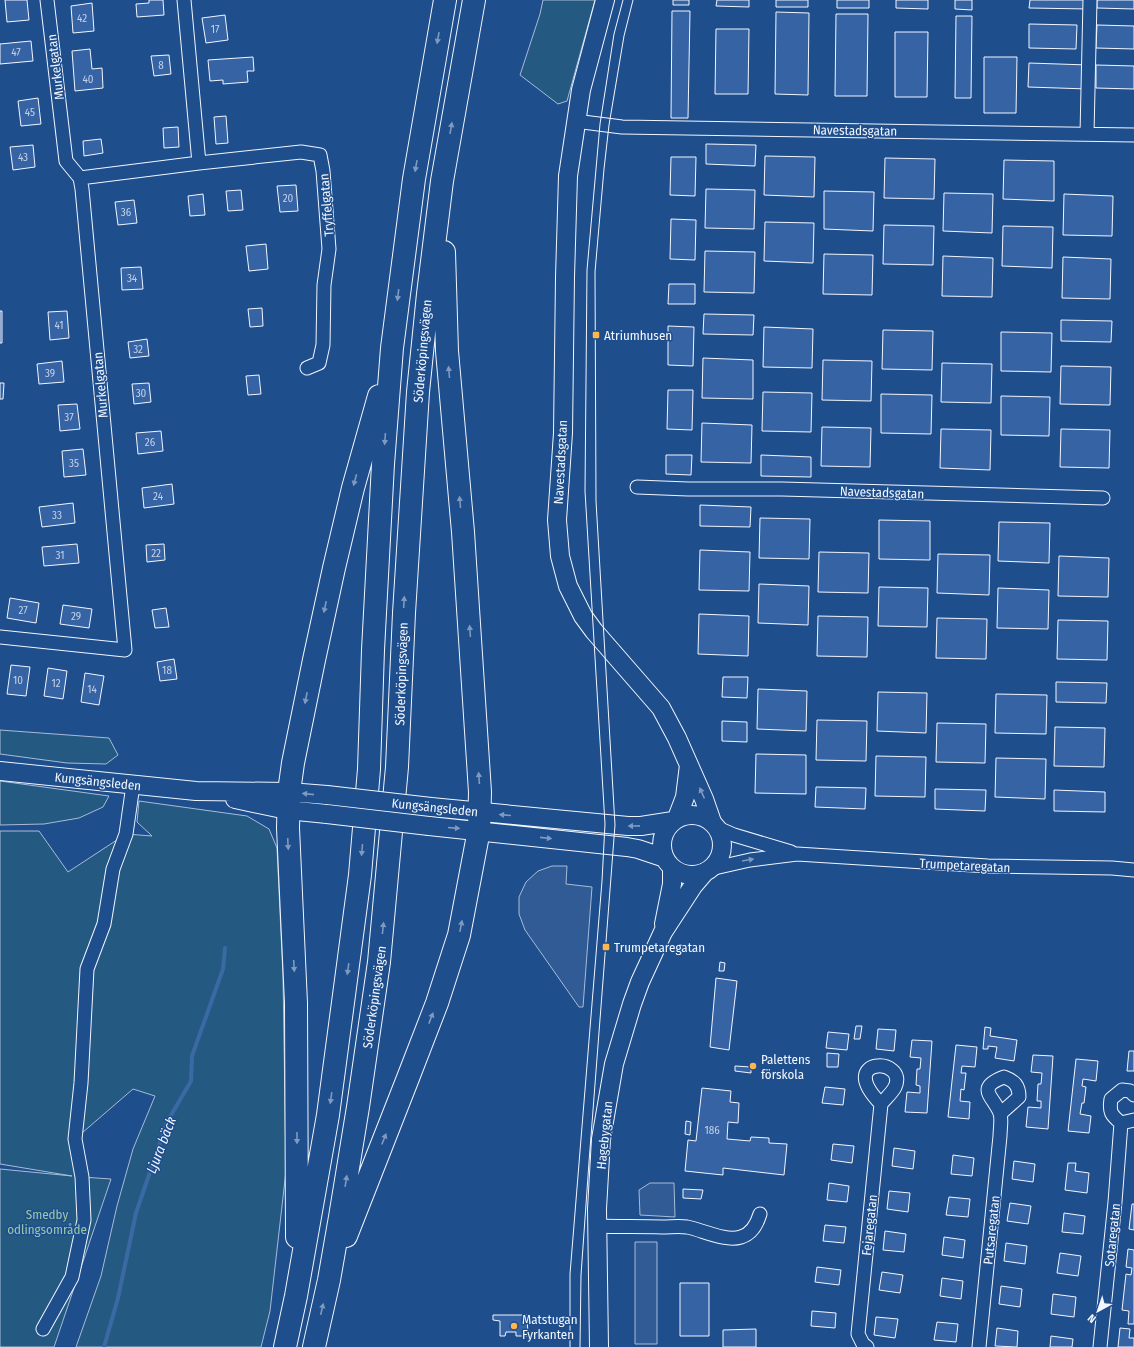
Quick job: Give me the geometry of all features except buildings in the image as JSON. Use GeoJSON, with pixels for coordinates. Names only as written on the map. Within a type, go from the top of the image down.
{"type":"FeatureCollection","features":[{"type":"Feature","properties":{"kind":"highway"},"geometry":{"type":"LineString","coordinates":[[285,1347],[296,1296],[328,1114],[360,875],[369,769],[373,650],[383,464],[392,348],[414,179],[445,0]]}},
{"type":"Feature","properties":{"kind":"highway","name":"Söderköpingsvägen"},"geometry":{"type":"LineString","coordinates":[[314,1347],[329,1280],[358,1107],[382,931],[397,767],[404,613],[418,392],[442,181],[474,0]]}},
{"type":"Feature","properties":{"kind":"highway"},"geometry":{"type":"LineString","coordinates":[[329,1280],[408,1078],[450,964],[459,935],[479,821],[480,792],[473,670],[447,351],[442,181]]}},
{"type":"Feature","properties":{"kind":"highway"},"geometry":{"type":"LineString","coordinates":[[296,1296],[296,1018],[288,801],[293,763],[334,568],[353,488],[392,348]]}},
{"type":"Feature","properties":{"kind":"street","name":"Murkelgatan"},"geometry":{"type":"LineString","coordinates":[[0,637],[125,650],[80,178],[66,161],[47,0]]}},
{"type":"Feature","properties":{"kind":"street"},"geometry":{"type":"LineString","coordinates":[[184,0],[200,163]]}},
{"type":"Feature","properties":{"kind":"street","name":"Navestadsgatan"},"geometry":{"type":"LineString","coordinates":[[605,0],[581,90],[575,121],[568,176],[563,433],[556,520],[560,556],[568,586],[583,616],[594,631],[661,708],[677,738],[715,825]]}},
{"type":"Feature","properties":{"kind":"street"},"geometry":{"type":"LineString","coordinates":[[1087,134],[1090,0]]}},
{"type":"Feature","properties":{"kind":"street","name":"Navestadsgatan"},"geometry":{"type":"LineString","coordinates":[[575,121],[622,127],[1134,135]]}},
{"type":"Feature","properties":{"kind":"street","name":"Tryffelgatan"},"geometry":{"type":"LineString","coordinates":[[80,178],[300,152],[320,155],[324,178],[329,250],[324,286],[323,345],[319,364],[307,368]]}},
{"type":"Feature","properties":{"kind":"street","name":"Navestadsgatan"},"geometry":{"type":"LineString","coordinates":[[638,487],[688,489],[782,489],[1103,498]]}},
{"type":"Feature","properties":{"kind":"street"},"geometry":{"type":"LineString","coordinates":[[675,819],[690,814],[698,815],[715,825],[720,834],[722,844],[721,854],[716,863],[708,871],[697,875],[684,874],[668,863],[662,850],[664,833],[675,819],[685,797],[689,765]]}},
{"type":"Feature","properties":{"kind":"street","name":"Kungsängsleden"},"geometry":{"type":"LineString","coordinates":[[0,771],[288,801],[327,814],[429,826],[479,821],[640,826],[675,819]]}},
{"type":"Feature","properties":{"kind":"street"},"geometry":{"type":"LineString","coordinates":[[43,1329],[72,1277],[84,1220],[82,1177],[75,1139],[81,1083],[88,969],[104,924],[113,869],[126,834],[133,785]]}},
{"type":"Feature","properties":{"kind":"street","name":"Kungsängsleden"},"geometry":{"type":"LineString","coordinates":[[288,801],[327,796],[430,807],[479,821],[638,849],[668,863]]}},
{"type":"Feature","properties":{"kind":"street","name":"Trumpetaregatan"},"geometry":{"type":"LineString","coordinates":[[715,825],[734,835],[797,854]]}},
{"type":"Feature","properties":{"kind":"street","name":"Trumpetaregatan"},"geometry":{"type":"LineString","coordinates":[[708,871],[750,860],[797,854],[1027,868],[1112,868],[1134,870]]}},
{"type":"Feature","properties":{"kind":"street","name":"Hagebygatan"},"geometry":{"type":"LineString","coordinates":[[663,932],[672,884],[668,863]]}},
{"type":"Feature","properties":{"kind":"street","name":"Hagebygatan"},"geometry":{"type":"LineString","coordinates":[[599,1347],[597,1209],[601,1139],[614,1064],[640,982],[663,932],[692,886],[708,871]]}},
{"type":"Feature","properties":{"kind":"street"},"geometry":{"type":"LineString","coordinates":[[1134,1095],[1130,1091],[1122,1090],[1111,1099],[1109,1108],[1113,1116],[1121,1123],[1134,1120]]}},
{"type":"Feature","properties":{"kind":"street","name":"Fejaregatan"},"geometry":{"type":"LineString","coordinates":[[865,1346],[858,1334],[881,1104]]}},
{"type":"Feature","properties":{"kind":"street","name":"Putsaregatan"},"geometry":{"type":"LineString","coordinates":[[979,1347],[1000,1136],[1000,1114]]}},
{"type":"Feature","properties":{"kind":"street","name":"Sotaregatan"},"geometry":{"type":"LineString","coordinates":[[1100,1347],[1115,1202],[1121,1123]]}},
{"type":"Feature","properties":{"kind":"street"},"geometry":{"type":"LineString","coordinates":[[598,1226],[685,1227],[732,1238],[741,1237],[747,1234],[754,1228],[760,1214]]}},
{"type":"Feature","properties":{"kind":"green space"},"geometry":{"type":"Polygon","coordinates":[[[543,0],[595,0],[567,101],[558,104],[520,75],[540,14],[543,0]]]}},
{"type":"Feature","properties":{"kind":"green space"},"geometry":{"type":"Polygon","coordinates":[[[0,730],[109,738],[118,755],[106,764],[67,763],[0,754],[0,730]]]}},
{"type":"Feature","properties":{"kind":"green space"},"geometry":{"type":"Polygon","coordinates":[[[0,781],[109,796],[103,807],[79,818],[44,824],[0,825],[0,781]]]}},
{"type":"Feature","properties":{"kind":"green space","name":"Smedby odlingsområde"},"geometry":{"type":"Polygon","coordinates":[[[139,801],[247,816],[269,829],[277,848],[283,976],[286,1171],[270,1311],[261,1347],[76,1347],[101,1276],[117,1206],[133,1149],[155,1096],[133,1089],[75,1139],[82,1177],[111,1179],[54,1347],[0,1347],[0,1169],[72,1176],[0,1164],[0,831],[39,831],[68,872],[126,834],[152,836],[137,822],[139,801]]]}},
{"type":"Feature","properties":{"kind":"shaded area"},"geometry":{"type":"Polygon","coordinates":[[[552,866],[567,866],[566,884],[592,887],[583,1007],[579,1007],[525,930],[519,914],[519,897],[526,882],[538,871],[552,866]]]}},
{"type":"Feature","properties":{"kind":"shaded area"},"geometry":{"type":"Polygon","coordinates":[[[650,1183],[674,1183],[675,1217],[640,1215],[639,1190],[650,1183]]]}},
{"type":"Feature","properties":{"kind":"shaded area"},"geometry":{"type":"Polygon","coordinates":[[[635,1242],[657,1242],[657,1344],[635,1344],[635,1242]]]}},
{"type":"Feature","properties":{"kind":"waterway","name":"Ljura bäck"},"geometry":{"type":"LineString","coordinates":[[104,1347],[118,1298],[136,1213],[167,1122],[191,1081],[192,1056],[223,969],[225,948]]}},
{"type":"Feature","properties":{"kind":"tram line"},"geometry":{"type":"LineString","coordinates":[[570,1347],[570,1274],[602,881],[605,824],[585,491],[587,270],[600,124],[614,34],[623,0]]}},
{"type":"Feature","properties":{"kind":"tram line"},"geometry":{"type":"LineString","coordinates":[[580,1347],[581,1275],[615,825],[596,501],[595,272],[609,125],[624,36],[633,0]]}},
{"type":"Feature","properties":{"kind":"place","name":"Atriumhusen"},"geometry":{"type":"Point","coordinates":[596,335]}},
{"type":"Feature","properties":{"kind":"place","name":"Trumpetaregatan"},"geometry":{"type":"Point","coordinates":[606,947]}},
{"type":"Feature","properties":{"kind":"place","name":"Palettens förskola"},"geometry":{"type":"Point","coordinates":[753,1066]}},
{"type":"Feature","properties":{"kind":"place","name":"Matstugan Fyrkanten"},"geometry":{"type":"Point","coordinates":[514,1326]}}]}
